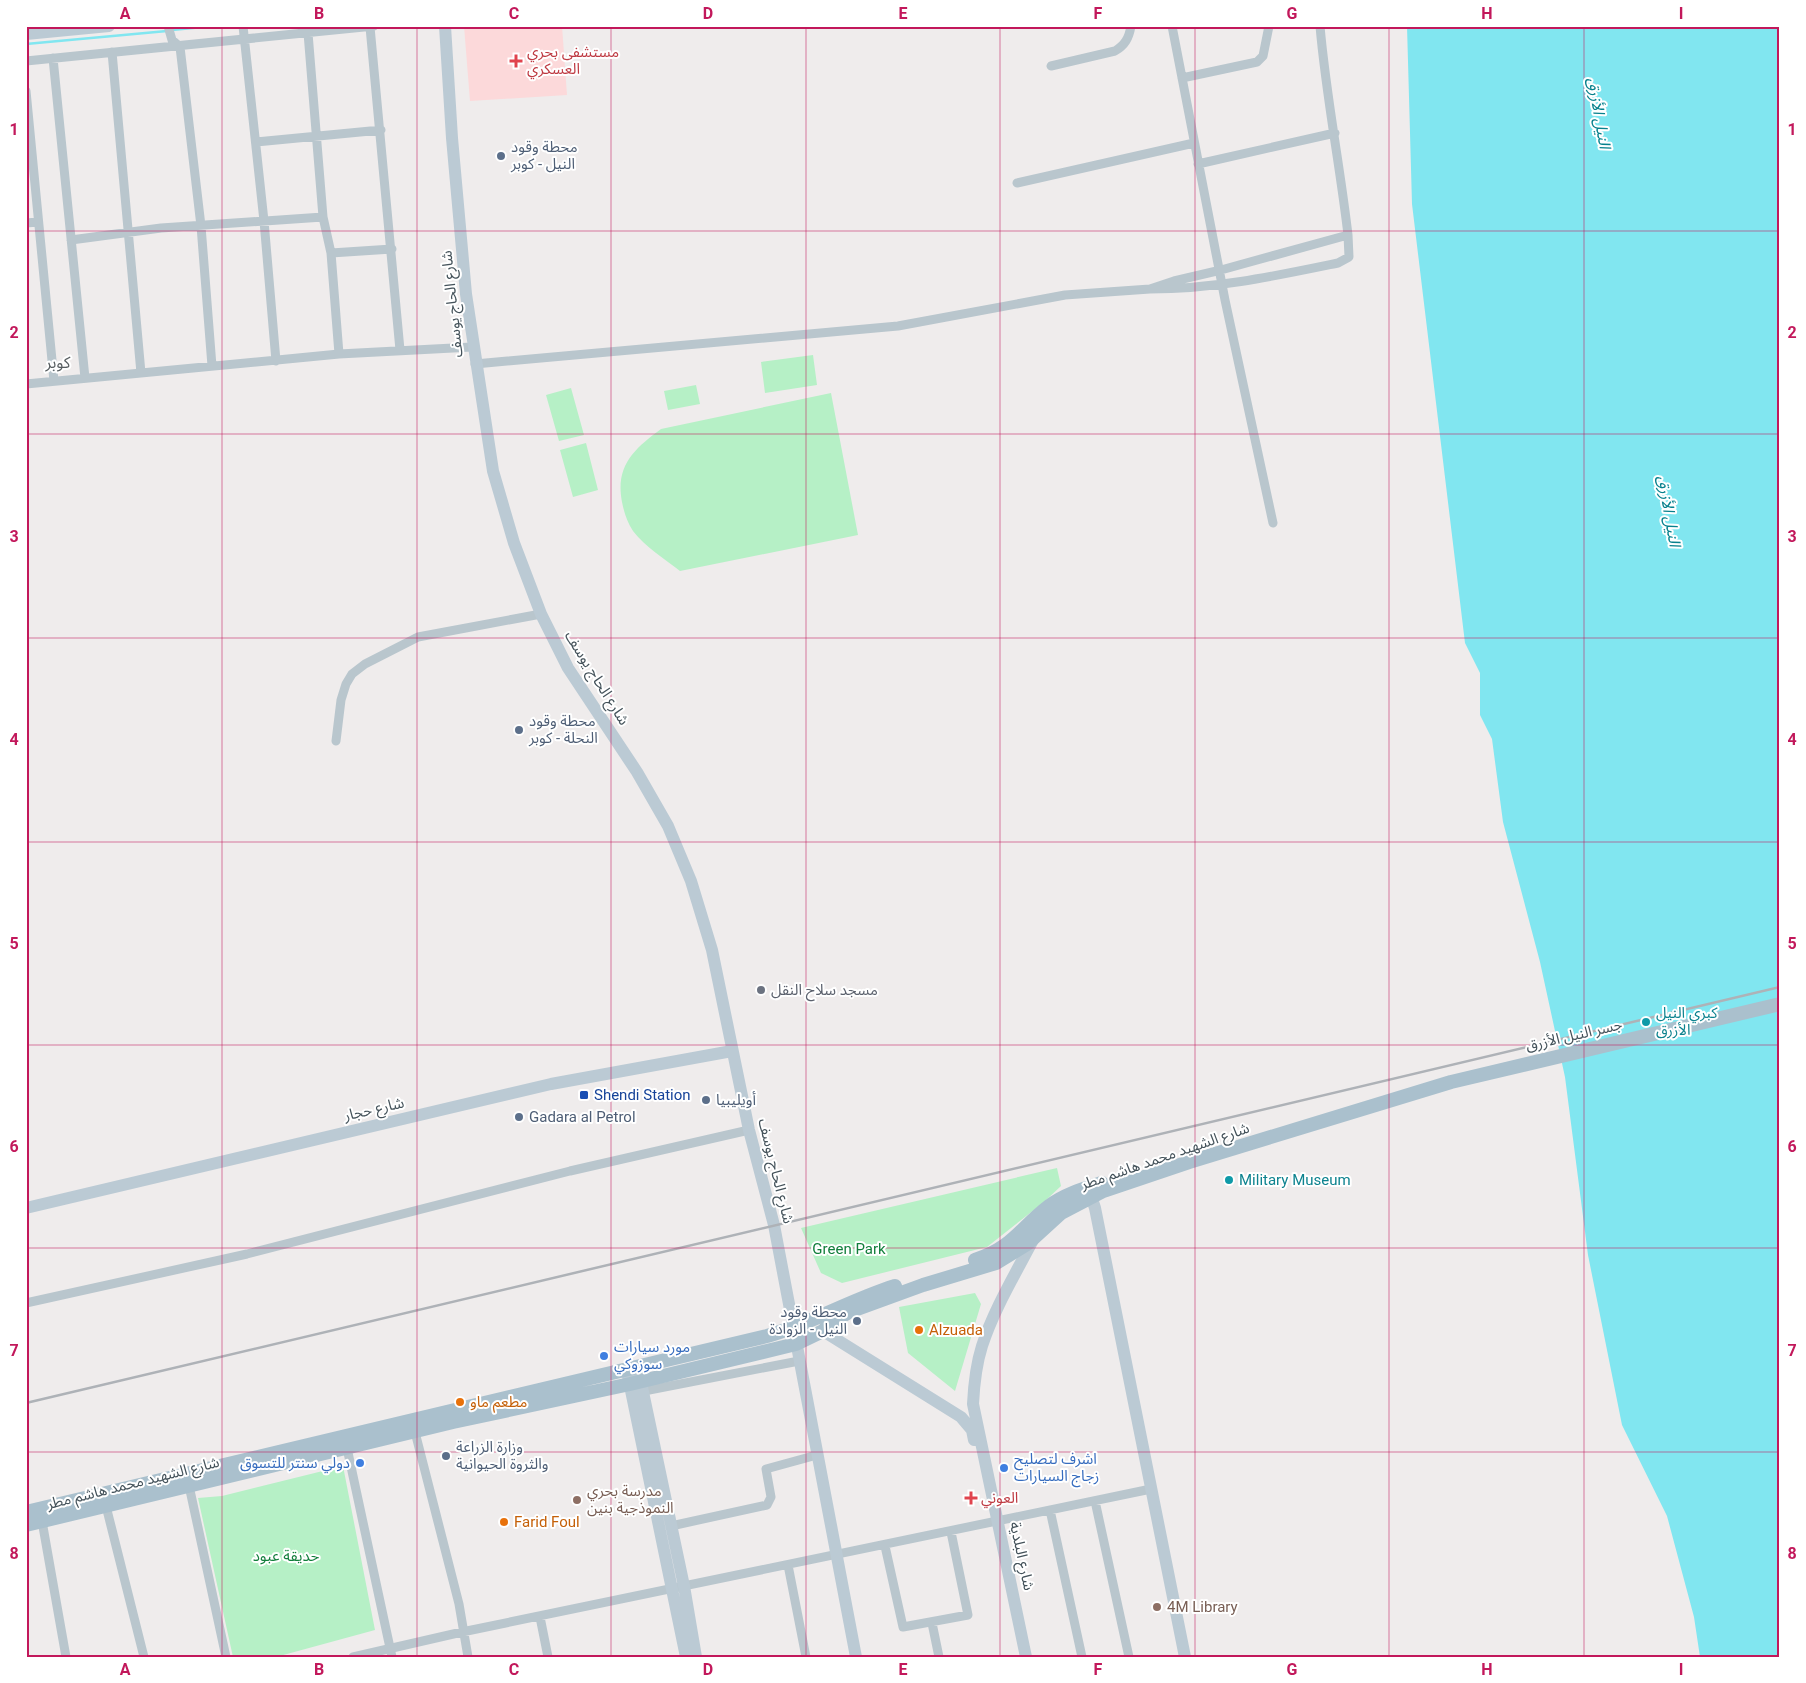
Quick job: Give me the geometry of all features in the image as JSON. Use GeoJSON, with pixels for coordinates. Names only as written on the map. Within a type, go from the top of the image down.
{"type":"FeatureCollection","features":[{"type":"Feature","properties":{"kind":"main road"},"geometry":{"type":"LineString","coordinates":[[26,34],[109,26]]}},
{"type":"Feature","properties":{"kind":"main road","name":"شارع الحاج يوسف"},"geometry":{"type":"LineString","coordinates":[[444,26],[452,147],[472,347],[493,470],[514,543],[541,614],[568,668],[637,772],[668,826],[691,881],[712,950],[749,1130],[774,1225],[856,1657]]}},
{"type":"Feature","properties":{"kind":"main road"},"geometry":{"type":"LineString","coordinates":[[1493,1068],[1780,997]]}},
{"type":"Feature","properties":{"kind":"main road","name":"جسر النيل الأزرق"},"geometry":{"type":"LineString","coordinates":[[1493,1068],[1780,1004]]}},
{"type":"Feature","properties":{"kind":"main road","name":"شارع حجار"},"geometry":{"type":"LineString","coordinates":[[26,1208],[551,1084],[732,1051]]}},
{"type":"Feature","properties":{"kind":"main road","name":"شارع الشهيد محمد هاشم مطر"},"geometry":{"type":"LineString","coordinates":[[26,1512],[346,1448],[638,1386],[796,1344],[823,1331],[834,1321],[849,1312],[910,1290],[996,1263],[1027,1244],[1061,1213],[1091,1196],[1189,1162],[1493,1068]]}},
{"type":"Feature","properties":{"kind":"main road","name":"شارع الشهيد محمد هاشم مطر"},"geometry":{"type":"LineString","coordinates":[[26,1525],[106,1506],[187,1480],[793,1328],[863,1296],[991,1254],[1011,1242],[1048,1207],[1068,1194],[1189,1152],[1250,1138],[1449,1075],[1493,1068]]}},
{"type":"Feature","properties":{"kind":"main road"},"geometry":{"type":"LineString","coordinates":[[1091,1196],[1095,1208],[1185,1657]]}},
{"type":"Feature","properties":{"kind":"main road","name":"شارع البلدية"},"geometry":{"type":"LineString","coordinates":[[1019,1657],[973,1404],[975,1373],[990,1326],[1035,1236]]}},
{"type":"Feature","properties":{"kind":"main road","name":"شارع البلدية"},"geometry":{"type":"LineString","coordinates":[[823,1331],[961,1416],[972,1430],[1026,1657]]}},
{"type":"Feature","properties":{"kind":"main road"},"geometry":{"type":"LineString","coordinates":[[632,1367],[671,1526],[686,1657]]}},
{"type":"Feature","properties":{"kind":"main road"},"geometry":{"type":"LineString","coordinates":[[638,1386],[678,1587],[696,1657]]}},
{"type":"Feature","properties":{"kind":"street"},"geometry":{"type":"LineString","coordinates":[[26,61],[374,26]]}},
{"type":"Feature","properties":{"kind":"street"},"geometry":{"type":"LineString","coordinates":[[1052,66],[1115,51],[1123,47],[1131,26]]}},
{"type":"Feature","properties":{"kind":"street"},"geometry":{"type":"LineString","coordinates":[[1172,26],[1198,164],[1273,523]]}},
{"type":"Feature","properties":{"kind":"street"},"geometry":{"type":"LineString","coordinates":[[1182,78],[1258,62],[1263,56],[1269,26]]}},
{"type":"Feature","properties":{"kind":"street"},"geometry":{"type":"LineString","coordinates":[[475,364],[898,326],[1065,295],[1224,286],[1260,280],[1348,259],[1350,254],[1348,235],[1335,133],[1325,87],[1320,26]]}},
{"type":"Feature","properties":{"kind":"street"},"geometry":{"type":"LineString","coordinates":[[243,27],[264,221],[276,361]]}},
{"type":"Feature","properties":{"kind":"street"},"geometry":{"type":"LineString","coordinates":[[370,27],[400,350]]}},
{"type":"Feature","properties":{"kind":"street"},"geometry":{"type":"LineString","coordinates":[[168,30],[180,47],[201,226],[212,366]]}},
{"type":"Feature","properties":{"kind":"street"},"geometry":{"type":"LineString","coordinates":[[308,33],[323,217],[331,253],[339,354]]}},
{"type":"Feature","properties":{"kind":"street"},"geometry":{"type":"LineString","coordinates":[[112,52],[130,232],[140,373]]}},
{"type":"Feature","properties":{"kind":"street"},"geometry":{"type":"LineString","coordinates":[[53,58],[85,378]]}},
{"type":"Feature","properties":{"kind":"street"},"geometry":{"type":"LineString","coordinates":[[26,91],[54,381]]}},
{"type":"Feature","properties":{"kind":"street"},"geometry":{"type":"LineString","coordinates":[[256,142],[381,130]]}},
{"type":"Feature","properties":{"kind":"street"},"geometry":{"type":"LineString","coordinates":[[1198,164],[1335,133]]}},
{"type":"Feature","properties":{"kind":"street"},"geometry":{"type":"LineString","coordinates":[[1018,183],[1194,143]]}},
{"type":"Feature","properties":{"kind":"street"},"geometry":{"type":"LineString","coordinates":[[71,240],[130,232],[323,217]]}},
{"type":"Feature","properties":{"kind":"street"},"geometry":{"type":"LineString","coordinates":[[26,223],[38,222]]}},
{"type":"Feature","properties":{"kind":"street"},"geometry":{"type":"LineString","coordinates":[[1150,289],[1348,235]]}},
{"type":"Feature","properties":{"kind":"street"},"geometry":{"type":"LineString","coordinates":[[331,253],[392,249]]}},
{"type":"Feature","properties":{"kind":"street"},"geometry":{"type":"LineString","coordinates":[[26,384],[339,354],[472,347]]}},
{"type":"Feature","properties":{"kind":"street"},"geometry":{"type":"LineString","coordinates":[[336,741],[341,700],[346,684],[352,674],[365,664],[418,637],[541,614]]}},
{"type":"Feature","properties":{"kind":"street"},"geometry":{"type":"LineString","coordinates":[[26,1303],[238,1256],[570,1171],[749,1130]]}},
{"type":"Feature","properties":{"kind":"street"},"geometry":{"type":"LineString","coordinates":[[638,1386],[799,1361]]}},
{"type":"Feature","properties":{"kind":"street"},"geometry":{"type":"LineString","coordinates":[[415,1432],[459,1604],[462,1632],[468,1657]]}},
{"type":"Feature","properties":{"kind":"street"},"geometry":{"type":"LineString","coordinates":[[346,1448],[391,1652]]}},
{"type":"Feature","properties":{"kind":"street"},"geometry":{"type":"LineString","coordinates":[[671,1526],[767,1505],[771,1497],[766,1469],[817,1455]]}},
{"type":"Feature","properties":{"kind":"street"},"geometry":{"type":"LineString","coordinates":[[187,1480],[226,1657]]}},
{"type":"Feature","properties":{"kind":"street"},"geometry":{"type":"LineString","coordinates":[[353,1657],[391,1652],[462,1632],[885,1546],[1151,1489]]}},
{"type":"Feature","properties":{"kind":"street"},"geometry":{"type":"LineString","coordinates":[[1095,1501],[1128,1657]]}},
{"type":"Feature","properties":{"kind":"street"},"geometry":{"type":"LineString","coordinates":[[106,1506],[144,1657]]}},
{"type":"Feature","properties":{"kind":"street"},"geometry":{"type":"LineString","coordinates":[[1050,1510],[1082,1657]]}},
{"type":"Feature","properties":{"kind":"street"},"geometry":{"type":"LineString","coordinates":[[42,1521],[66,1657]]}},
{"type":"Feature","properties":{"kind":"street"},"geometry":{"type":"LineString","coordinates":[[885,1546],[904,1627],[932,1623],[969,1614],[952,1532]]}},
{"type":"Feature","properties":{"kind":"street"},"geometry":{"type":"LineString","coordinates":[[788,1565],[806,1657]]}},
{"type":"Feature","properties":{"kind":"street"},"geometry":{"type":"LineString","coordinates":[[540,1617],[548,1657]]}},
{"type":"Feature","properties":{"kind":"street"},"geometry":{"type":"LineString","coordinates":[[932,1623],[939,1657]]}},
{"type":"Feature","properties":{"kind":"shaded area","name":"مستشفى بحري العسكري"},"geometry":{"type":"Polygon","coordinates":[[[464,26],[562,26],[567,95],[470,101],[464,26]]]}},
{"type":"Feature","properties":{"kind":"green space"},"geometry":{"type":"Polygon","coordinates":[[[813,355],[817,385],[765,393],[761,362],[813,355]]]}},
{"type":"Feature","properties":{"kind":"green space"},"geometry":{"type":"Polygon","coordinates":[[[696,385],[700,404],[668,410],[664,391],[696,385]]]}},
{"type":"Feature","properties":{"kind":"green space"},"geometry":{"type":"Polygon","coordinates":[[[571,388],[584,435],[559,441],[546,395],[571,388]]]}},
{"type":"Feature","properties":{"kind":"green space"},"geometry":{"type":"Polygon","coordinates":[[[831,393],[858,535],[680,571],[649,548],[633,531],[627,521],[623,506],[621,478],[624,468],[635,451],[661,429],[831,393]]]}},
{"type":"Feature","properties":{"kind":"green space"},"geometry":{"type":"Polygon","coordinates":[[[586,443],[598,490],[573,497],[560,450],[586,443]]]}},
{"type":"Feature","properties":{"kind":"green space","name":"Green Park"},"geometry":{"type":"Polygon","coordinates":[[[1057,1168],[1061,1186],[1044,1202],[987,1247],[842,1283],[821,1273],[801,1228],[1057,1168]]]}},
{"type":"Feature","properties":{"kind":"green space"},"geometry":{"type":"Polygon","coordinates":[[[975,1293],[981,1304],[955,1391],[908,1353],[899,1307],[975,1293]]]}},
{"type":"Feature","properties":{"kind":"green space","name":"حديقة عبود"},"geometry":{"type":"Polygon","coordinates":[[[343,1466],[375,1630],[276,1657],[233,1657],[198,1498],[222,1496],[343,1466]]]}},
{"type":"Feature","properties":{"kind":"water","name":"النيل الأزرق"},"geometry":{"type":"Polygon","coordinates":[[[1407,26],[1780,26],[1780,1657],[1700,1657],[1694,1617],[1667,1516],[1622,1425],[1588,1255],[1565,1077],[1540,962],[1503,822],[1492,739],[1480,715],[1480,673],[1465,643],[1412,204],[1407,26]]]}},
{"type":"Feature","properties":{"kind":"waterway"},"geometry":{"type":"LineString","coordinates":[[172,30],[213,26]]}},
{"type":"Feature","properties":{"kind":"waterway"},"geometry":{"type":"LineString","coordinates":[[26,44],[167,31]]}},
{"type":"Feature","properties":{"kind":"railway"},"geometry":{"type":"LineString","coordinates":[[26,1403],[1780,987]]}},
{"type":"Feature","properties":{"kind":"place","name":"مستشفى بحري العسكري"},"geometry":{"type":"Point","coordinates":[516,61]}},
{"type":"Feature","properties":{"kind":"place","name":"محطة وقود النيل - كوبر"},"geometry":{"type":"Point","coordinates":[501,156]}},
{"type":"Feature","properties":{"kind":"place","name":"محطة وقود النحلة - كوبر"},"geometry":{"type":"Point","coordinates":[519,730]}},
{"type":"Feature","properties":{"kind":"place","name":"مسجد سلاح النقل"},"geometry":{"type":"Point","coordinates":[761,990]}},
{"type":"Feature","properties":{"kind":"place","name":"كبري النيل الأزرق"},"geometry":{"type":"Point","coordinates":[1646,1022]}},
{"type":"Feature","properties":{"kind":"place","name":"Shendi Station"},"geometry":{"type":"Point","coordinates":[584,1095]}},
{"type":"Feature","properties":{"kind":"place","name":"أويليبيا"},"geometry":{"type":"Point","coordinates":[706,1100]}},
{"type":"Feature","properties":{"kind":"place","name":"Gadara al Petrol"},"geometry":{"type":"Point","coordinates":[519,1117]}},
{"type":"Feature","properties":{"kind":"place","name":"Military Museum"},"geometry":{"type":"Point","coordinates":[1229,1180]}},
{"type":"Feature","properties":{"kind":"place","name":"محطة وقود النيل - الزوادة"},"geometry":{"type":"Point","coordinates":[857,1321]}},
{"type":"Feature","properties":{"kind":"place","name":"Alzuada"},"geometry":{"type":"Point","coordinates":[919,1330]}},
{"type":"Feature","properties":{"kind":"place","name":"مورد سيارات سوزوكي"},"geometry":{"type":"Point","coordinates":[604,1356]}},
{"type":"Feature","properties":{"kind":"place","name":"مطعم ماو"},"geometry":{"type":"Point","coordinates":[460,1402]}},
{"type":"Feature","properties":{"kind":"place","name":"وزارة الزراعة والثروة الحيوانية"},"geometry":{"type":"Point","coordinates":[446,1456]}},
{"type":"Feature","properties":{"kind":"place","name":"دولي سنتر للتسوق"},"geometry":{"type":"Point","coordinates":[360,1463]}},
{"type":"Feature","properties":{"kind":"place","name":"اشرف لتصليح زجاج السيارات"},"geometry":{"type":"Point","coordinates":[1004,1468]}},
{"type":"Feature","properties":{"kind":"place","name":"العوني"},"geometry":{"type":"Point","coordinates":[971,1498]}},
{"type":"Feature","properties":{"kind":"place","name":"مدرسة بحري النموذجية بنين"},"geometry":{"type":"Point","coordinates":[577,1500]}},
{"type":"Feature","properties":{"kind":"place","name":"Farid Foul"},"geometry":{"type":"Point","coordinates":[504,1522]}},
{"type":"Feature","properties":{"kind":"place","name":"4M Library"},"geometry":{"type":"Point","coordinates":[1157,1607]}},
{"type":"Feature","properties":{"kind":"district","name":"كوبر"},"geometry":{"type":"Point","coordinates":[58,362]}}]}
